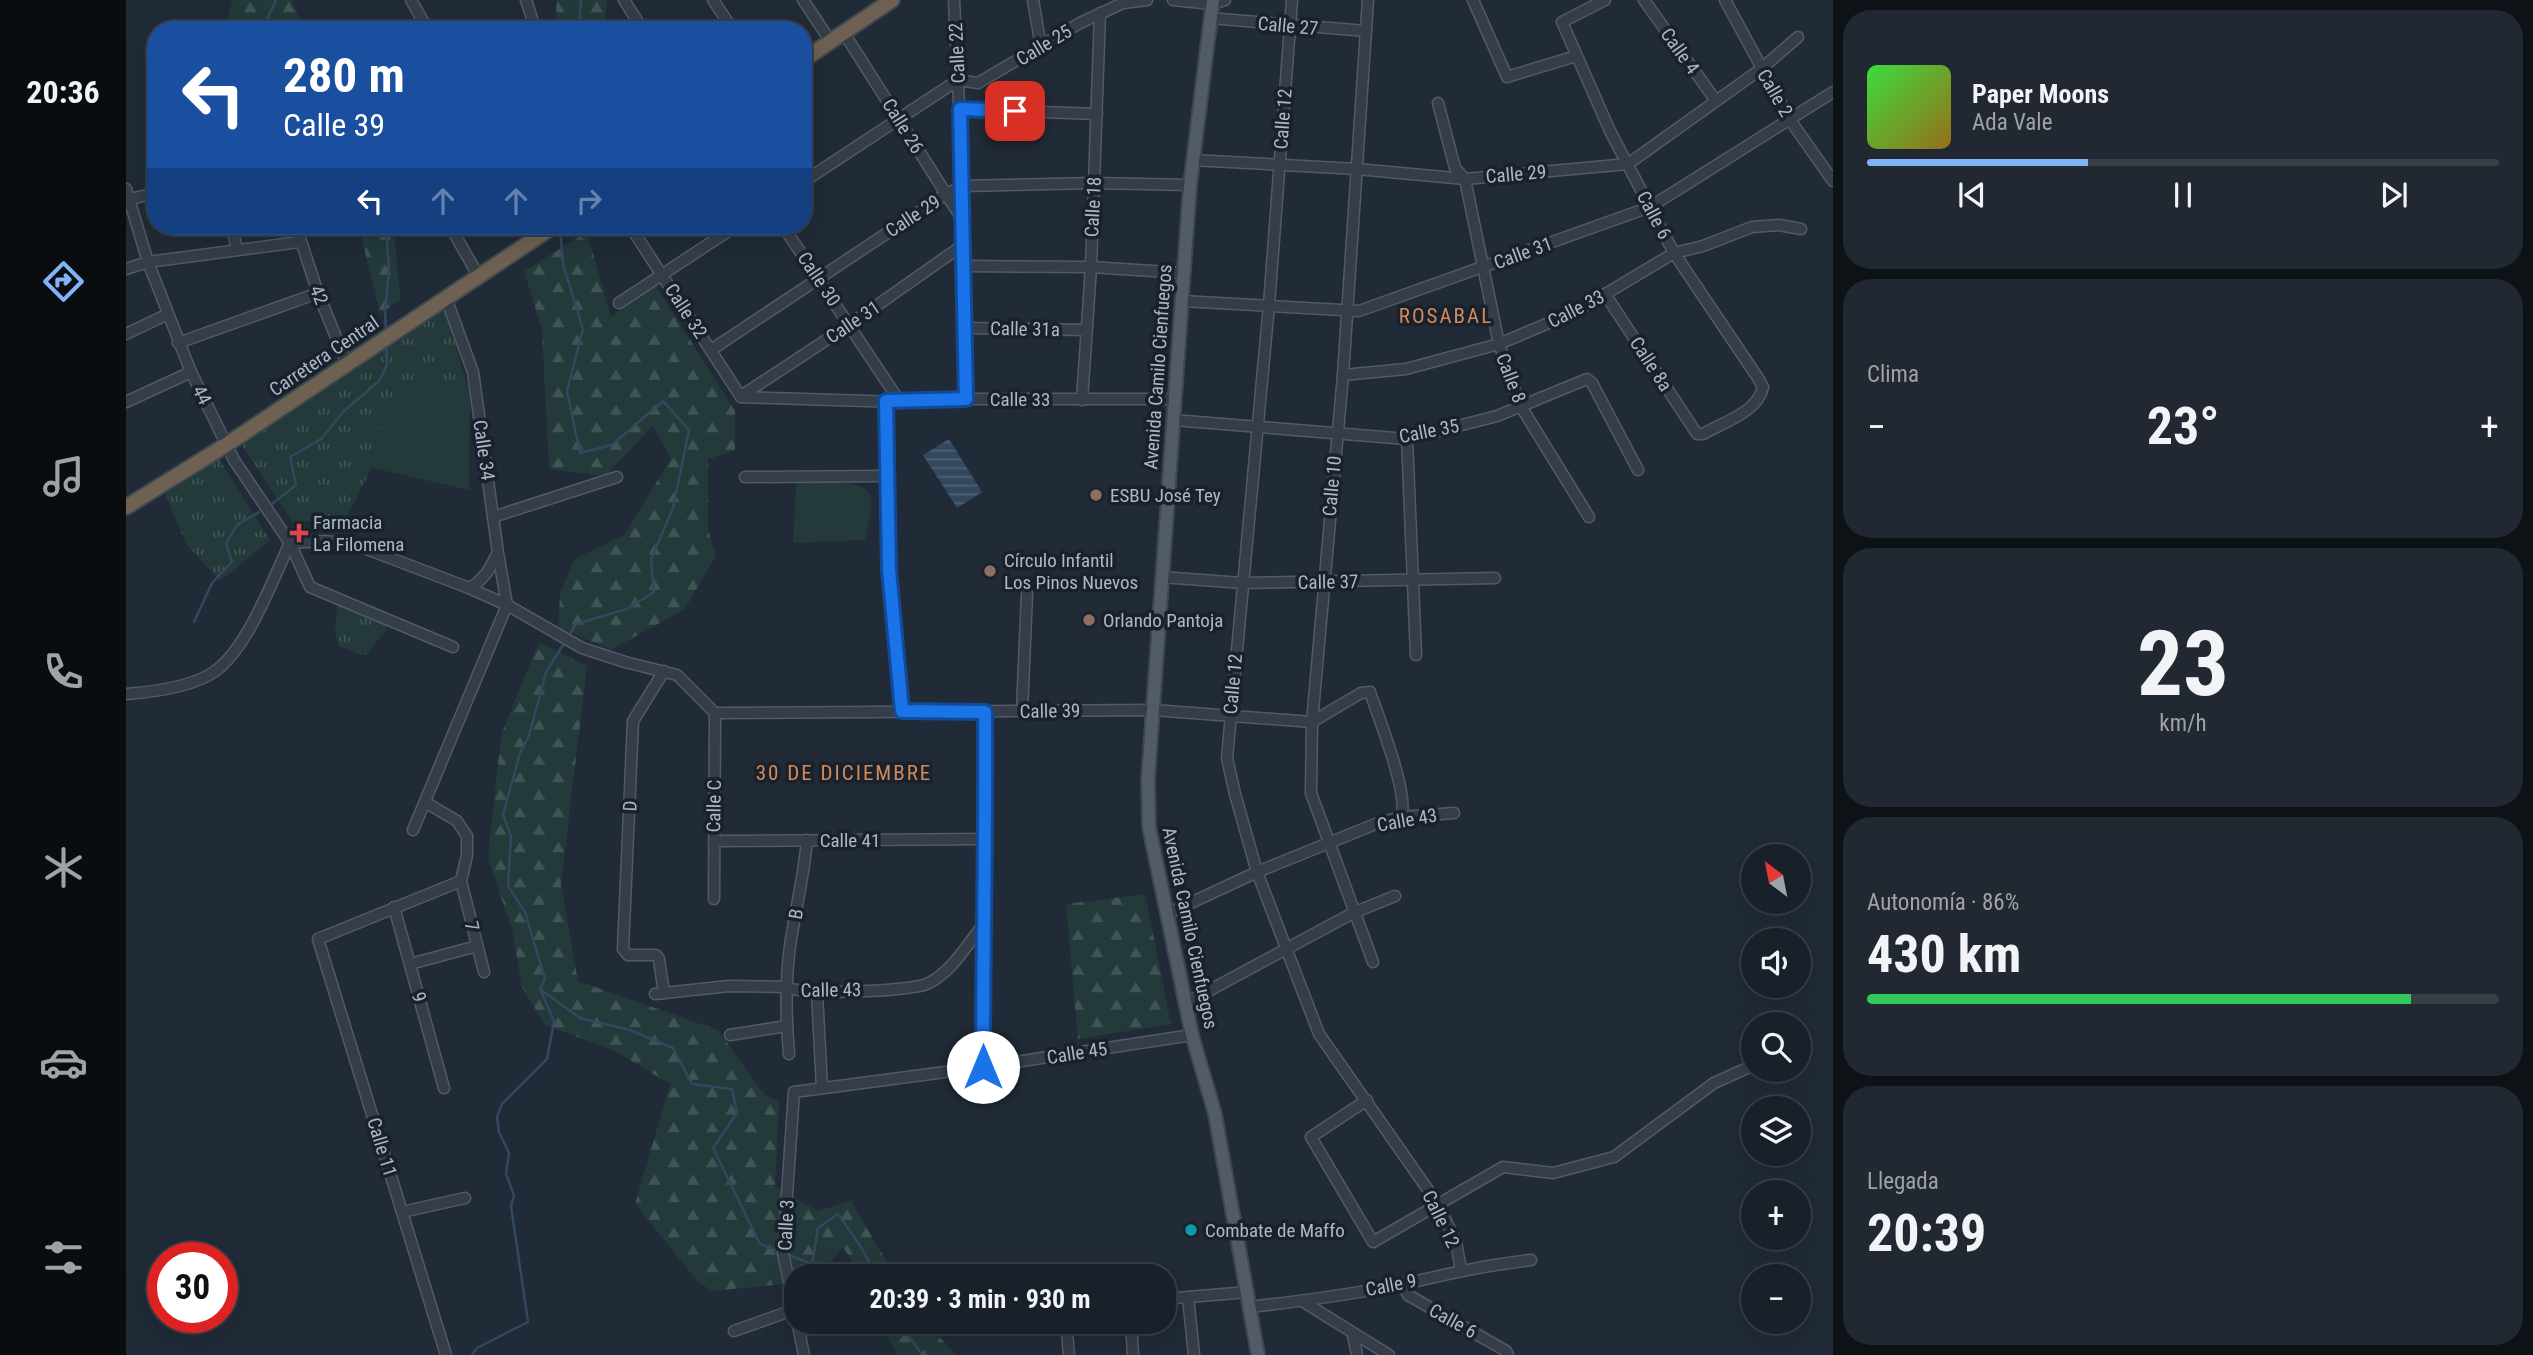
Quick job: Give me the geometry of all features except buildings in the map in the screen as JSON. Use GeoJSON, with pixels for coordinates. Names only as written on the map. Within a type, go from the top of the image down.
{"type":"FeatureCollection","features":[{"type":"Feature","properties":{"kind":"highway"},"geometry":{"type":"LineString","coordinates":[[812,54],[892,0]]}},
{"type":"Feature","properties":{"kind":"highway","name":"Carretera Central"},"geometry":{"type":"LineString","coordinates":[[126,507],[226,445],[539,235]]}},
{"type":"Feature","properties":{"kind":"main road","name":"Avenida Camilo Cienfuegos"},"geometry":{"type":"LineString","coordinates":[[1217,1],[1210,18],[1192,160],[1148,779],[1149,827],[1192,1035],[1215,1115],[1258,1355]]}},
{"type":"Feature","properties":{"kind":"street"},"geometry":{"type":"LineString","coordinates":[[411,0],[423,21]]}},
{"type":"Feature","properties":{"kind":"street"},"geometry":{"type":"LineString","coordinates":[[526,0],[533,21]]}},
{"type":"Feature","properties":{"kind":"street"},"geometry":{"type":"LineString","coordinates":[[624,0],[637,21]]}},
{"type":"Feature","properties":{"kind":"street"},"geometry":{"type":"LineString","coordinates":[[713,0],[727,21]]}},
{"type":"Feature","properties":{"kind":"street"},"geometry":{"type":"LineString","coordinates":[[803,0],[831,42]]}},
{"type":"Feature","properties":{"kind":"street","name":"Calle 22"},"geometry":{"type":"LineString","coordinates":[[954,0],[963,186],[966,399]]}},
{"type":"Feature","properties":{"kind":"street"},"geometry":{"type":"LineString","coordinates":[[1033,0],[1041,47]]}},
{"type":"Feature","properties":{"kind":"street","name":"Calle 25"},"geometry":{"type":"LineString","coordinates":[[812,176],[958,80],[978,83],[1123,1],[1147,0]]}},
{"type":"Feature","properties":{"kind":"street"},"geometry":{"type":"LineString","coordinates":[[1172,0],[1217,1]]}},
{"type":"Feature","properties":{"kind":"street","name":"Calle 12"},"geometry":{"type":"LineString","coordinates":[[1292,0],[1269,305],[1227,758],[1234,794],[1257,872],[1319,1034],[1438,1204],[1456,1242],[1461,1270]]}},
{"type":"Feature","properties":{"kind":"street","name":"Calle 10"},"geometry":{"type":"LineString","coordinates":[[1368,0],[1343,375],[1311,722],[1311,793],[1373,962]]}},
{"type":"Feature","properties":{"kind":"street"},"geometry":{"type":"LineString","coordinates":[[1473,0],[1507,77],[1576,56]]}},
{"type":"Feature","properties":{"kind":"street","name":"Calle 6"},"geometry":{"type":"LineString","coordinates":[[1605,0],[1562,22],[1628,164],[1674,253],[1763,387],[1761,397],[1752,407],[1703,434],[1697,434]]}},
{"type":"Feature","properties":{"kind":"street","name":"Calle 4"},"geometry":{"type":"LineString","coordinates":[[1644,0],[1716,102]]}},
{"type":"Feature","properties":{"kind":"street","name":"Calle 2"},"geometry":{"type":"LineString","coordinates":[[1725,0],[1790,120],[1833,181]]}},
{"type":"Feature","properties":{"kind":"street","name":"Calle 18"},"geometry":{"type":"LineString","coordinates":[[1082,400],[1091,267],[1100,13]]}},
{"type":"Feature","properties":{"kind":"street","name":"Calle 27"},"geometry":{"type":"LineString","coordinates":[[1210,18],[1366,31]]}},
{"type":"Feature","properties":{"kind":"street","name":"Calle 26"},"geometry":{"type":"LineString","coordinates":[[844,33],[962,219]]}},
{"type":"Feature","properties":{"kind":"street","name":"Calle 29"},"geometry":{"type":"LineString","coordinates":[[1192,160],[1357,169],[1465,179],[1628,164],[1761,69],[1798,37]]}},
{"type":"Feature","properties":{"kind":"street","name":"Calle 31"},"geometry":{"type":"LineString","coordinates":[[1182,301],[1359,311],[1650,207],[1833,92]]}},
{"type":"Feature","properties":{"kind":"street","name":"Calle 8"},"geometry":{"type":"LineString","coordinates":[[1438,103],[1455,168],[1465,179],[1499,344],[1520,405],[1589,517]]}},
{"type":"Feature","properties":{"kind":"street"},"geometry":{"type":"LineString","coordinates":[[960,109],[1097,114]]}},
{"type":"Feature","properties":{"kind":"street","name":"Calle 29"},"geometry":{"type":"LineString","coordinates":[[711,350],[946,194],[963,186],[1094,183],[1190,185]]}},
{"type":"Feature","properties":{"kind":"street"},"geometry":{"type":"LineString","coordinates":[[127,196],[147,194]]}},
{"type":"Feature","properties":{"kind":"street","name":"44"},"geometry":{"type":"LineString","coordinates":[[127,196],[148,262],[191,372],[226,445],[290,544],[310,587],[453,647]]}},
{"type":"Feature","properties":{"kind":"street","name":"Calle 33"},"geometry":{"type":"LineString","coordinates":[[1343,375],[1406,369],[1499,344],[1577,312],[1674,253],[1703,246],[1752,227],[1779,225],[1801,229]]}},
{"type":"Feature","properties":{"kind":"street"},"geometry":{"type":"LineString","coordinates":[[234,235],[237,250]]}},
{"type":"Feature","properties":{"kind":"street","name":"42"},"geometry":{"type":"LineString","coordinates":[[298,235],[347,364]]}},
{"type":"Feature","properties":{"kind":"street"},"geometry":{"type":"LineString","coordinates":[[455,235],[479,277]]}},
{"type":"Feature","properties":{"kind":"street","name":"Calle 32"},"geometry":{"type":"LineString","coordinates":[[636,235],[741,397]]}},
{"type":"Feature","properties":{"kind":"street"},"geometry":{"type":"LineString","coordinates":[[619,303],[722,235]]}},
{"type":"Feature","properties":{"kind":"street","name":"Calle 30"},"geometry":{"type":"LineString","coordinates":[[789,235],[900,402]]}},
{"type":"Feature","properties":{"kind":"street"},"geometry":{"type":"LineString","coordinates":[[126,269],[148,262],[299,242]]}},
{"type":"Feature","properties":{"kind":"street","name":"Calle 31"},"geometry":{"type":"LineString","coordinates":[[741,397],[963,245]]}},
{"type":"Feature","properties":{"kind":"street"},"geometry":{"type":"LineString","coordinates":[[964,266],[1091,267],[1184,273]]}},
{"type":"Feature","properties":{"kind":"street"},"geometry":{"type":"LineString","coordinates":[[178,343],[318,293]]}},
{"type":"Feature","properties":{"kind":"street","name":"Calle 8a"},"geometry":{"type":"LineString","coordinates":[[1605,294],[1697,434]]}},
{"type":"Feature","properties":{"kind":"street","name":"Calle 34"},"geometry":{"type":"LineString","coordinates":[[446,299],[473,372],[507,605]]}},
{"type":"Feature","properties":{"kind":"street"},"geometry":{"type":"LineString","coordinates":[[126,334],[168,314]]}},
{"type":"Feature","properties":{"kind":"street","name":"Calle 31a"},"geometry":{"type":"LineString","coordinates":[[964,328],[1085,330]]}},
{"type":"Feature","properties":{"kind":"street"},"geometry":{"type":"LineString","coordinates":[[126,402],[191,372]]}},
{"type":"Feature","properties":{"kind":"street","name":"Calle 35"},"geometry":{"type":"LineString","coordinates":[[1173,420],[1407,439],[1497,416],[1587,379],[1592,383],[1638,470]]}},
{"type":"Feature","properties":{"kind":"street","name":"Calle 33"},"geometry":{"type":"LineString","coordinates":[[741,397],[900,402],[966,399],[1174,399]]}},
{"type":"Feature","properties":{"kind":"street"},"geometry":{"type":"LineString","coordinates":[[886,401],[889,570],[902,711]]}},
{"type":"Feature","properties":{"kind":"street"},"geometry":{"type":"LineString","coordinates":[[1407,439],[1416,655]]}},
{"type":"Feature","properties":{"kind":"street"},"geometry":{"type":"LineString","coordinates":[[745,477],[887,476]]}},
{"type":"Feature","properties":{"kind":"street"},"geometry":{"type":"LineString","coordinates":[[493,517],[617,477]]}},
{"type":"Feature","properties":{"kind":"street"},"geometry":{"type":"LineString","coordinates":[[126,694],[150,692],[213,673],[237,650],[290,544],[325,541],[356,545],[469,588],[507,605],[582,648],[677,674],[715,713]]}},
{"type":"Feature","properties":{"kind":"street"},"geometry":{"type":"LineString","coordinates":[[469,588],[480,582],[498,553]]}},
{"type":"Feature","properties":{"kind":"street","name":"Calle 37"},"geometry":{"type":"LineString","coordinates":[[1162,577],[1242,583],[1495,578]]}},
{"type":"Feature","properties":{"kind":"street"},"geometry":{"type":"LineString","coordinates":[[1022,711],[1027,594]]}},
{"type":"Feature","properties":{"kind":"street"},"geometry":{"type":"LineString","coordinates":[[413,830],[507,605]]}},
{"type":"Feature","properties":{"kind":"street","name":"D"},"geometry":{"type":"LineString","coordinates":[[660,994],[660,960],[656,955],[628,955],[623,949],[633,721],[664,671]]}},
{"type":"Feature","properties":{"kind":"street"},"geometry":{"type":"LineString","coordinates":[[1311,722],[1360,693],[1370,692],[1399,784],[1404,811],[1401,817]]}},
{"type":"Feature","properties":{"kind":"street","name":"Calle 39"},"geometry":{"type":"LineString","coordinates":[[715,713],[1153,710],[1311,722]]}},
{"type":"Feature","properties":{"kind":"street"},"geometry":{"type":"LineString","coordinates":[[983,1067],[985,712]]}},
{"type":"Feature","properties":{"kind":"street","name":"Calle C"},"geometry":{"type":"LineString","coordinates":[[714,899],[715,713]]}},
{"type":"Feature","properties":{"kind":"street"},"geometry":{"type":"LineString","coordinates":[[394,907],[461,881],[467,836],[457,821],[425,802]]}},
{"type":"Feature","properties":{"kind":"street","name":"Calle 43"},"geometry":{"type":"LineString","coordinates":[[1167,914],[1257,872],[1378,823],[1401,817],[1454,813]]}},
{"type":"Feature","properties":{"kind":"street","name":"Calle 41"},"geometry":{"type":"LineString","coordinates":[[713,841],[986,839]]}},
{"type":"Feature","properties":{"kind":"street","name":"B"},"geometry":{"type":"LineString","coordinates":[[789,1054],[789,948],[807,840]]}},
{"type":"Feature","properties":{"kind":"street","name":"7"},"geometry":{"type":"LineString","coordinates":[[461,881],[484,972]]}},
{"type":"Feature","properties":{"kind":"street"},"geometry":{"type":"LineString","coordinates":[[1186,1003],[1286,947],[1353,913],[1395,896]]}},
{"type":"Feature","properties":{"kind":"street","name":"Calle 11"},"geometry":{"type":"LineString","coordinates":[[394,907],[318,939],[446,1355]]}},
{"type":"Feature","properties":{"kind":"street","name":"9"},"geometry":{"type":"LineString","coordinates":[[394,907],[444,1088]]}},
{"type":"Feature","properties":{"kind":"street","name":"Calle 43"},"geometry":{"type":"LineString","coordinates":[[660,994],[729,986],[787,987],[792,991],[817,993],[925,985],[947,972],[983,925]]}},
{"type":"Feature","properties":{"kind":"street"},"geometry":{"type":"LineString","coordinates":[[410,964],[477,946]]}},
{"type":"Feature","properties":{"kind":"street"},"geometry":{"type":"LineString","coordinates":[[817,993],[822,1088]]}},
{"type":"Feature","properties":{"kind":"street"},"geometry":{"type":"LineString","coordinates":[[730,1035],[788,1026]]}},
{"type":"Feature","properties":{"kind":"street","name":"Calle 45"},"geometry":{"type":"LineString","coordinates":[[794,1092],[1192,1035]]}},
{"type":"Feature","properties":{"kind":"street"},"geometry":{"type":"LineString","coordinates":[[1367,1100],[1311,1137],[1373,1242],[1503,1167],[1553,1173],[1614,1157],[1714,1083],[1741,1071]]}},
{"type":"Feature","properties":{"kind":"street","name":"Calle 3"},"geometry":{"type":"LineString","coordinates":[[785,1264],[783,1253],[794,1092]]}},
{"type":"Feature","properties":{"kind":"street"},"geometry":{"type":"LineString","coordinates":[[402,1212],[465,1198]]}},
{"type":"Feature","properties":{"kind":"street","name":"Calle 9"},"geometry":{"type":"LineString","coordinates":[[1250,1307],[1402,1284],[1481,1265],[1531,1260]]}},
{"type":"Feature","properties":{"kind":"street","name":"Calle 6"},"geometry":{"type":"LineString","coordinates":[[1402,1284],[1408,1295],[1506,1351],[1508,1355]]}},
{"type":"Feature","properties":{"kind":"street"},"geometry":{"type":"LineString","coordinates":[[1176,1298],[1248,1292]]}},
{"type":"Feature","properties":{"kind":"street"},"geometry":{"type":"LineString","coordinates":[[1188,1297],[1194,1355]]}},
{"type":"Feature","properties":{"kind":"street"},"geometry":{"type":"LineString","coordinates":[[1302,1301],[1389,1355]]}},
{"type":"Feature","properties":{"kind":"street"},"geometry":{"type":"LineString","coordinates":[[734,1331],[784,1313]]}},
{"type":"Feature","properties":{"kind":"street","name":"Calle 3"},"geometry":{"type":"LineString","coordinates":[[798,1334],[803,1355]]}},
{"type":"Feature","properties":{"kind":"street"},"geometry":{"type":"LineString","coordinates":[[1067,1334],[1069,1355]]}},
{"type":"Feature","properties":{"kind":"street"},"geometry":{"type":"LineString","coordinates":[[1131,1334],[1133,1355]]}},
{"type":"Feature","properties":{"kind":"street"},"geometry":{"type":"LineString","coordinates":[[1353,1335],[1357,1355]]}},
{"type":"Feature","properties":{"kind":"green space"},"geometry":{"type":"Polygon","coordinates":[[[232,0],[295,0],[292,2],[301,21],[227,21],[232,0]]]}},
{"type":"Feature","properties":{"kind":"green space"},"geometry":{"type":"Polygon","coordinates":[[[556,0],[607,0],[605,21],[557,21],[556,0]]]}},
{"type":"Feature","properties":{"kind":"green space"},"geometry":{"type":"Polygon","coordinates":[[[361,235],[395,235],[400,300],[380,314],[361,235]]]}},
{"type":"Feature","properties":{"kind":"green space"},"geometry":{"type":"Polygon","coordinates":[[[582,235],[588,235],[611,317],[655,285],[735,411],[735,450],[708,459],[708,530],[716,555],[685,609],[611,650],[558,627],[560,594],[574,559],[624,535],[671,459],[653,426],[605,476],[549,469],[542,330],[524,271],[582,235]]]}},
{"type":"Feature","properties":{"kind":"green space"},"geometry":{"type":"Polygon","coordinates":[[[445,310],[468,387],[420,392],[395,407],[373,443],[372,468],[343,524],[327,519],[293,523],[241,444],[445,310]]]}},
{"type":"Feature","properties":{"kind":"green space"},"geometry":{"type":"Polygon","coordinates":[[[468,387],[469,490],[372,468],[373,443],[395,407],[420,392],[468,387]]]}},
{"type":"Feature","properties":{"kind":"green space"},"geometry":{"type":"Polygon","coordinates":[[[219,459],[270,540],[220,581],[186,544],[165,494],[219,459]]]}},
{"type":"Feature","properties":{"kind":"green space"},"geometry":{"type":"Polygon","coordinates":[[[828,481],[862,487],[869,493],[872,501],[865,540],[793,543],[796,482],[828,481]]]}},
{"type":"Feature","properties":{"kind":"green space"},"geometry":{"type":"Polygon","coordinates":[[[337,605],[385,625],[387,629],[367,654],[361,655],[339,646],[335,634],[337,605]]]}},
{"type":"Feature","properties":{"kind":"green space"},"geometry":{"type":"Polygon","coordinates":[[[539,642],[587,666],[561,884],[578,981],[718,1030],[764,1094],[779,1102],[775,1186],[817,1211],[851,1201],[888,1264],[854,1264],[843,1247],[828,1264],[784,1264],[784,1284],[712,1291],[698,1282],[635,1204],[670,1084],[615,1051],[545,1025],[522,987],[512,929],[488,859],[501,735],[539,642]]]}},
{"type":"Feature","properties":{"kind":"green space"},"geometry":{"type":"Polygon","coordinates":[[[1145,894],[1171,1024],[1078,1039],[1066,904],[1145,894]]]}},
{"type":"Feature","properties":{"kind":"green space"},"geometry":{"type":"Polygon","coordinates":[[[885,1334],[937,1334],[956,1355],[898,1355],[885,1334]]]}},
{"type":"Feature","properties":{"kind":"water"},"geometry":{"type":"Polygon","coordinates":[[[949,439],[982,492],[957,508],[923,455],[949,439]]]}},
{"type":"Feature","properties":{"kind":"waterway"},"geometry":{"type":"LineString","coordinates":[[266,21],[276,0]]}},
{"type":"Feature","properties":{"kind":"waterway"},"geometry":{"type":"LineString","coordinates":[[580,21],[581,0]]}},
{"type":"Feature","properties":{"kind":"waterway"},"geometry":{"type":"LineString","coordinates":[[386,333],[385,310],[389,271],[387,235]]}},
{"type":"Feature","properties":{"kind":"waterway"},"geometry":{"type":"LineString","coordinates":[[561,235],[563,264],[583,329],[567,391],[580,453],[612,445],[663,401],[689,430],[673,508],[651,560],[654,592],[627,609],[576,624],[568,637]]}},
{"type":"Feature","properties":{"kind":"waterway"},"geometry":{"type":"LineString","coordinates":[[272,504],[296,485],[290,457],[321,439],[343,412],[380,380],[387,365],[386,343]]}},
{"type":"Feature","properties":{"kind":"waterway"},"geometry":{"type":"LineString","coordinates":[[194,622],[212,583],[232,562],[226,543],[237,525],[259,512]]}},
{"type":"Feature","properties":{"kind":"waterway"},"geometry":{"type":"LineString","coordinates":[[565,642],[546,672],[529,736],[520,753],[503,815],[511,836],[508,886],[525,912],[545,979],[540,989],[580,1018],[630,1030],[673,1048],[692,1084],[732,1089],[737,1113],[713,1148],[760,1244],[775,1250]]}},
{"type":"Feature","properties":{"kind":"waterway"},"geometry":{"type":"LineString","coordinates":[[472,1355],[477,1348],[528,1322],[511,1206],[514,1195],[506,1174],[509,1153],[499,1132],[497,1117],[502,1104],[547,1059],[554,1021],[540,989]]}},
{"type":"Feature","properties":{"kind":"waterway"},"geometry":{"type":"LineString","coordinates":[[812,1264],[818,1228],[838,1214],[870,1264]]}},
{"type":"Feature","properties":{"kind":"waterway"},"geometry":{"type":"LineString","coordinates":[[789,1255],[812,1264]]}},
{"type":"Feature","properties":{"kind":"waterway"},"geometry":{"type":"LineString","coordinates":[[908,1334],[922,1355]]}},
{"type":"Feature","properties":{"kind":"place","name":"ESBU José Tey"},"geometry":{"type":"Point","coordinates":[1096,495]}},
{"type":"Feature","properties":{"kind":"place","name":"Farmacia La Filomena"},"geometry":{"type":"Point","coordinates":[299,533]}},
{"type":"Feature","properties":{"kind":"place","name":"Círculo Infantil Los Pinos Nuevos"},"geometry":{"type":"Point","coordinates":[990,571]}},
{"type":"Feature","properties":{"kind":"place","name":"Orlando Pantoja"},"geometry":{"type":"Point","coordinates":[1089,620]}},
{"type":"Feature","properties":{"kind":"place","name":"Combate de Maffo"},"geometry":{"type":"Point","coordinates":[1191,1230]}},
{"type":"Feature","properties":{"kind":"district","name":"ROSABAL"},"geometry":{"type":"Point","coordinates":[1446,316]}},
{"type":"Feature","properties":{"kind":"district","name":"30 DE DICIEMBRE"},"geometry":{"type":"Point","coordinates":[844,773]}},
{"type":"Feature","properties":{"kind":"route"},"geometry":{"type":"LineString","coordinates":[[983,1067],[985,712],[902,711],[889,570],[886,401],[966,399],[960,109],[1015,111]]}}]}
